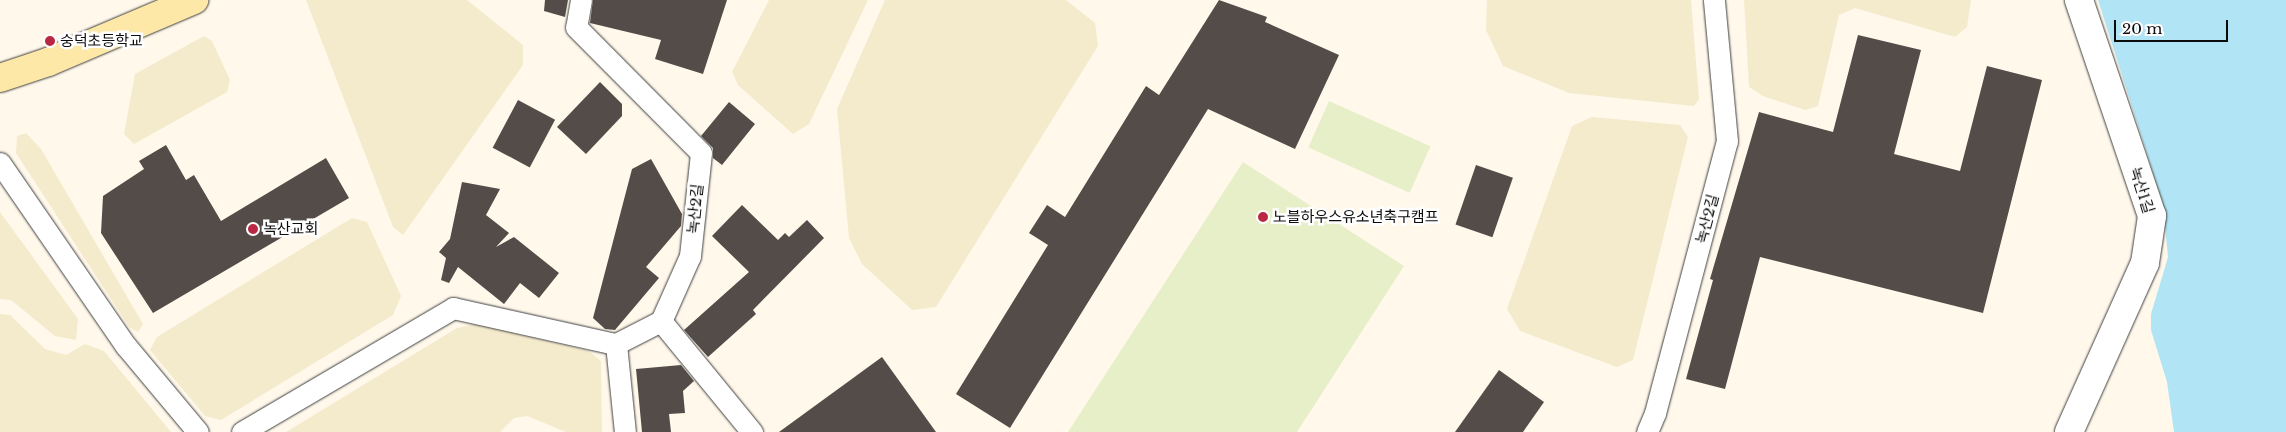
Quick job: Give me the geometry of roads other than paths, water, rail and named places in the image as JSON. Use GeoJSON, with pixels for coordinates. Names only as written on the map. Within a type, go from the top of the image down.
{"type":"FeatureCollection","features":[{"type":"Feature","properties":{"kind":"main road"},"geometry":{"type":"LineString","coordinates":[[0,78],[48,62],[194,0]]}},
{"type":"Feature","properties":{"kind":"street","name":"녹산1길"},"geometry":{"type":"LineString","coordinates":[[2069,432],[2146,263],[2152,216],[2079,0]]}},
{"type":"Feature","properties":{"kind":"lane","name":"녹산2길"},"geometry":{"type":"LineString","coordinates":[[581,0],[576,27],[701,153],[690,256],[661,321]]}},
{"type":"Feature","properties":{"kind":"lane","name":"녹산2길"},"geometry":{"type":"LineString","coordinates":[[1647,432],[1655,413],[1727,141],[1714,0]]}},
{"type":"Feature","properties":{"kind":"lane"},"geometry":{"type":"LineString","coordinates":[[0,163],[126,346],[198,432]]}},
{"type":"Feature","properties":{"kind":"lane"},"geometry":{"type":"LineString","coordinates":[[242,432],[453,308],[616,344],[661,321],[752,432]]}},
{"type":"Feature","properties":{"kind":"lane"},"geometry":{"type":"LineString","coordinates":[[616,344],[625,432]]}},
{"type":"Feature","properties":{"kind":"water"},"geometry":{"type":"Polygon","coordinates":[[[2098,0],[2286,0],[2286,432],[2174,432],[2167,382],[2151,330],[2151,314],[2168,257],[2163,204],[2098,0]]]}},
{"type":"Feature","properties":{"kind":"place","name":"숭덕초등학교"},"geometry":{"type":"Point","coordinates":[50,41]}},
{"type":"Feature","properties":{"kind":"place","name":"노블하우스유소년축구캠프"},"geometry":{"type":"Point","coordinates":[1263,217]}},
{"type":"Feature","properties":{"kind":"place","name":"녹산교회"},"geometry":{"type":"Point","coordinates":[253,229]}}]}
